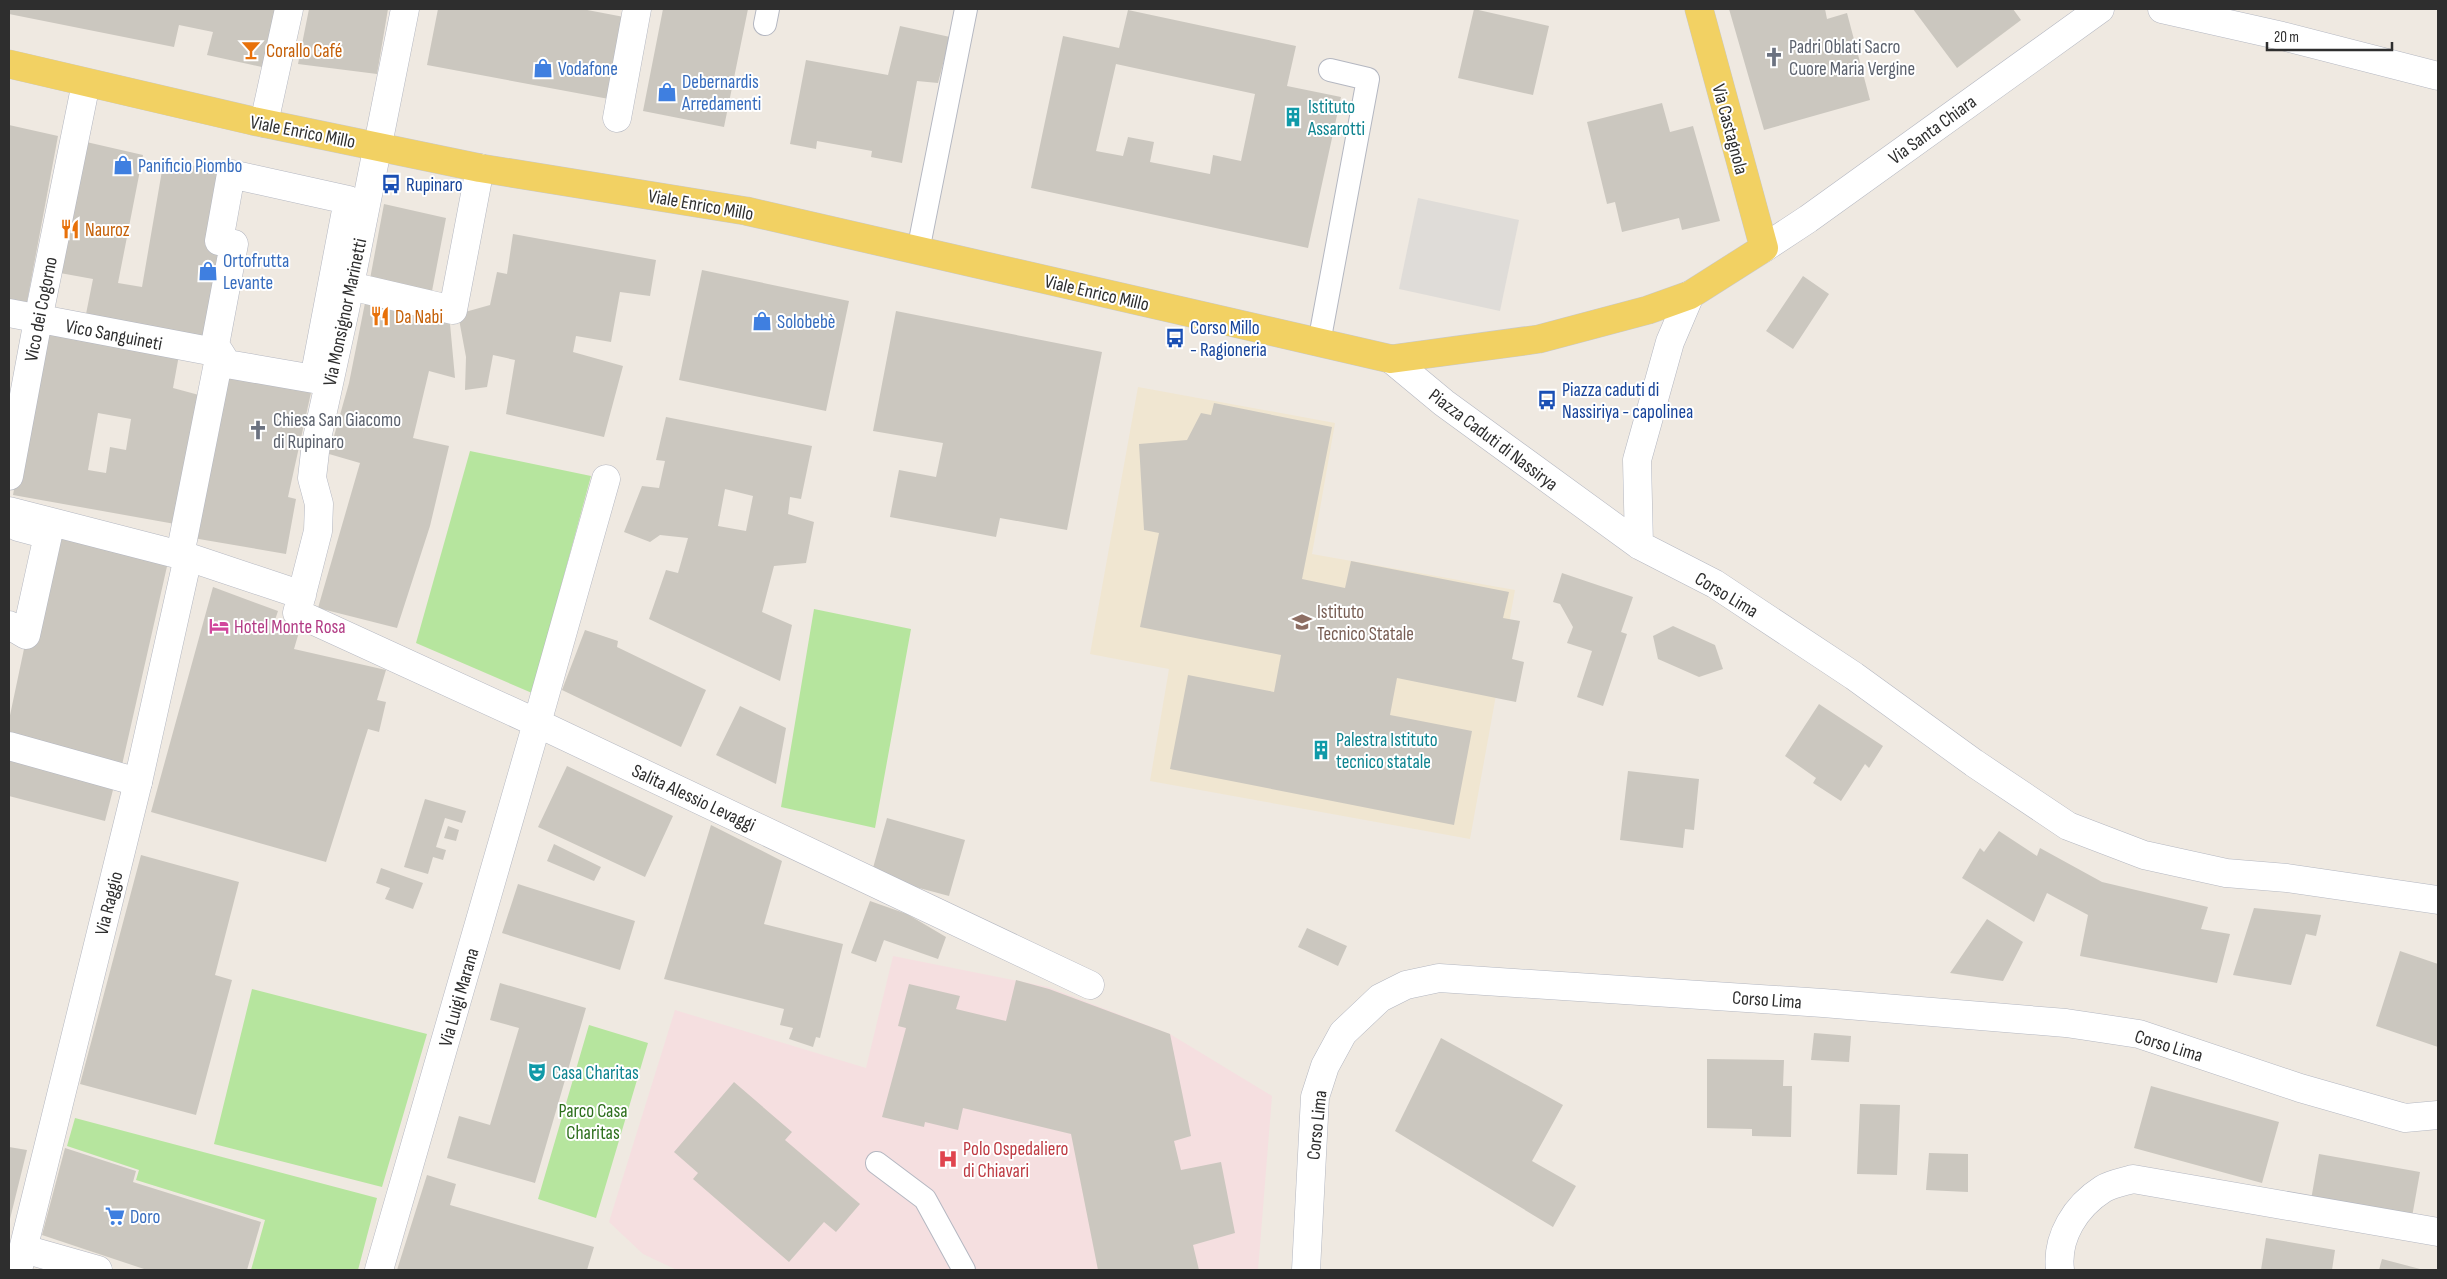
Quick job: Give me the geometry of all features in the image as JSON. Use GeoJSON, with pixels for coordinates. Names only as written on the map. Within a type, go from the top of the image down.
{"type":"FeatureCollection","features":[{"type":"Feature","properties":{"kind":"main road","name":"Via Castagnola"},"geometry":{"type":"LineString","coordinates":[[1699,9],[1764,248]]}},
{"type":"Feature","properties":{"kind":"main road","name":"Viale Enrico Millo"},"geometry":{"type":"LineString","coordinates":[[9,64],[264,123],[480,168],[746,211],[1391,359]]}},
{"type":"Feature","properties":{"kind":"main road"},"geometry":{"type":"LineString","coordinates":[[1391,359],[1539,339],[1648,310],[1690,295],[1764,248]]}},
{"type":"Feature","properties":{"kind":"street"},"geometry":{"type":"LineString","coordinates":[[264,123],[289,9]]}},
{"type":"Feature","properties":{"kind":"street","name":"Via Monsignor Marinetti"},"geometry":{"type":"LineString","coordinates":[[299,604],[318,531],[319,504],[312,478],[316,443],[350,286],[405,9]]}},
{"type":"Feature","properties":{"kind":"street"},"geometry":{"type":"LineString","coordinates":[[617,118],[637,9]]}},
{"type":"Feature","properties":{"kind":"street","name":"Via Santa Chiara"},"geometry":{"type":"LineString","coordinates":[[1764,248],[1808,219],[2100,9]]}},
{"type":"Feature","properties":{"kind":"street"},"geometry":{"type":"LineString","coordinates":[[2162,9],[2438,76]]}},
{"type":"Feature","properties":{"kind":"street","name":"Vico dei Cogorno"},"geometry":{"type":"LineString","coordinates":[[9,476],[38,320],[86,83]]}},
{"type":"Feature","properties":{"kind":"street"},"geometry":{"type":"LineString","coordinates":[[350,286],[454,310],[480,168]]}},
{"type":"Feature","properties":{"kind":"street"},"geometry":{"type":"LineString","coordinates":[[231,174],[348,200],[314,379],[227,364],[220,353],[215,345],[234,244],[219,241],[231,174]]}},
{"type":"Feature","properties":{"kind":"street"},"geometry":{"type":"LineString","coordinates":[[1639,545],[1637,460],[1670,342],[1690,295]]}},
{"type":"Feature","properties":{"kind":"street","name":"Vico Sanguineti"},"geometry":{"type":"LineString","coordinates":[[9,313],[220,353]]}},
{"type":"Feature","properties":{"kind":"street","name":"Via Raggio"},"geometry":{"type":"LineString","coordinates":[[17,1255],[138,782],[184,556],[220,353]]}},
{"type":"Feature","properties":{"kind":"street","name":"Piazza Caduti di Nassirya"},"geometry":{"type":"LineString","coordinates":[[1391,359],[1444,402],[1639,545]]}},
{"type":"Feature","properties":{"kind":"street","name":"Via Luigi Marana"},"geometry":{"type":"LineString","coordinates":[[378,1270],[538,724],[606,479]]}},
{"type":"Feature","properties":{"kind":"street"},"geometry":{"type":"LineString","coordinates":[[18,520],[184,556],[299,604]]}},
{"type":"Feature","properties":{"kind":"street"},"geometry":{"type":"LineString","coordinates":[[9,625],[26,635],[48,535],[18,520]]}},
{"type":"Feature","properties":{"kind":"street","name":"Corso Lima"},"geometry":{"type":"LineString","coordinates":[[1639,545],[1715,584],[1854,676],[1974,763],[2068,826],[2144,855],[2226,872],[2287,878],[2438,900]]}},
{"type":"Feature","properties":{"kind":"street","name":"Salita Alessio Levaggi"},"geometry":{"type":"LineString","coordinates":[[299,604],[538,724],[1090,985]]}},
{"type":"Feature","properties":{"kind":"street"},"geometry":{"type":"LineString","coordinates":[[9,746],[138,782]]}},
{"type":"Feature","properties":{"kind":"street","name":"Corso Lima"},"geometry":{"type":"LineString","coordinates":[[1306,1270],[1315,1097],[1325,1066],[1343,1033],[1380,998],[1406,985],[1439,978],[1823,1003],[2066,1023],[2139,1034],[2300,1088],[2405,1118],[2438,1115]]}},
{"type":"Feature","properties":{"kind":"street"},"geometry":{"type":"LineString","coordinates":[[2060,1270],[2059,1260],[2066,1231],[2082,1206],[2105,1188],[2133,1178],[2438,1232]]}},
{"type":"Feature","properties":{"kind":"street"},"geometry":{"type":"LineString","coordinates":[[17,1255],[98,1270]]}},
{"type":"Feature","properties":{"kind":"lane"},"geometry":{"type":"LineString","coordinates":[[918,251],[966,9]]}},
{"type":"Feature","properties":{"kind":"lane"},"geometry":{"type":"LineString","coordinates":[[1319,343],[1368,79],[1330,70]]}},
{"type":"Feature","properties":{"kind":"lane"},"geometry":{"type":"LineString","coordinates":[[877,1163],[924,1199],[964,1270]]}},
{"type":"Feature","properties":{"kind":"shaded area"},"geometry":{"type":"Polygon","coordinates":[[[1418,198],[1519,220],[1500,311],[1399,289],[1418,198]]]}},
{"type":"Feature","properties":{"kind":"shaded area","name":"Istituto Tecnico Statale"},"geometry":{"type":"Polygon","coordinates":[[[1138,387],[1335,423],[1312,554],[1515,590],[1470,839],[1150,781],[1169,669],[1090,654],[1138,387]]]}},
{"type":"Feature","properties":{"kind":"shaded area","name":"Polo Ospedaliero di Chiavari"},"geometry":{"type":"Polygon","coordinates":[[[893,956],[1048,987],[1170,1034],[1272,1096],[1258,1270],[677,1270],[643,1254],[609,1222],[675,1010],[866,1068],[893,956]]]}},
{"type":"Feature","properties":{"kind":"green space"},"geometry":{"type":"Polygon","coordinates":[[[470,451],[591,476],[532,693],[416,643],[470,451]]]}},
{"type":"Feature","properties":{"kind":"green space"},"geometry":{"type":"Polygon","coordinates":[[[814,609],[911,629],[875,828],[781,807],[814,609]]]}},
{"type":"Feature","properties":{"kind":"green space"},"geometry":{"type":"Polygon","coordinates":[[[252,989],[427,1034],[382,1187],[214,1144],[252,989]]]}},
{"type":"Feature","properties":{"kind":"green space","name":"Parco Casa Charitas"},"geometry":{"type":"Polygon","coordinates":[[[589,1025],[648,1043],[596,1218],[538,1199],[589,1025]]]}},
{"type":"Feature","properties":{"kind":"green space"},"geometry":{"type":"Polygon","coordinates":[[[75,1118],[377,1198],[358,1270],[251,1270],[265,1220],[136,1180],[139,1170],[67,1146],[75,1118]]]}},
{"type":"Feature","properties":{"kind":"building"},"geometry":{"type":"Polygon","coordinates":[[[9,9],[285,9],[271,69],[207,55],[213,32],[179,25],[174,47],[9,14],[9,9]]]}},
{"type":"Feature","properties":{"kind":"building"},"geometry":{"type":"Polygon","coordinates":[[[309,9],[388,9],[377,74],[298,64],[309,9]]]}},
{"type":"Feature","properties":{"kind":"building"},"geometry":{"type":"Polygon","coordinates":[[[438,9],[582,9],[624,17],[609,99],[427,65],[438,9]]]}},
{"type":"Feature","properties":{"kind":"building"},"geometry":{"type":"Polygon","coordinates":[[[663,9],[748,9],[724,127],[643,111],[663,9]]]}},
{"type":"Feature","properties":{"kind":"building"},"geometry":{"type":"Polygon","coordinates":[[[1474,9],[1549,26],[1533,95],[1458,78],[1474,9]]]}},
{"type":"Feature","properties":{"kind":"building"},"geometry":{"type":"Polygon","coordinates":[[[1729,9],[1825,9],[1827,19],[1847,13],[1870,100],[1764,130],[1729,9]]]}},
{"type":"Feature","properties":{"kind":"building"},"geometry":{"type":"Polygon","coordinates":[[[1913,9],[2013,9],[2021,20],[1957,68],[1913,9]]]}},
{"type":"Feature","properties":{"kind":"building","name":"Istituto Assarotti"},"geometry":{"type":"Polygon","coordinates":[[[1128,10],[1296,46],[1287,86],[1341,97],[1308,248],[1031,188],[1063,36],[1119,48],[1128,10]],[[1116,64],[1096,151],[1123,156],[1128,137],[1154,142],[1150,162],[1210,174],[1213,155],[1241,161],[1255,94],[1116,64]]]}},
{"type":"Feature","properties":{"kind":"building"},"geometry":{"type":"Polygon","coordinates":[[[900,26],[950,37],[938,83],[917,81],[902,163],[871,157],[872,151],[817,141],[816,149],[790,144],[806,60],[888,75],[900,26]]]}},
{"type":"Feature","properties":{"kind":"building"},"geometry":{"type":"Polygon","coordinates":[[[1662,103],[1670,132],[1693,126],[1720,221],[1682,230],[1679,218],[1622,232],[1615,202],[1607,204],[1587,122],[1662,103]]]}},
{"type":"Feature","properties":{"kind":"building"},"geometry":{"type":"Polygon","coordinates":[[[9,125],[58,136],[27,302],[9,299],[9,125]]]}},
{"type":"Feature","properties":{"kind":"building"},"geometry":{"type":"Polygon","coordinates":[[[82,141],[143,155],[118,283],[142,287],[164,159],[231,174],[215,345],[85,319],[93,279],[60,273],[82,141]]]}},
{"type":"Feature","properties":{"kind":"building"},"geometry":{"type":"Polygon","coordinates":[[[384,204],[446,218],[432,291],[370,279],[384,204]]]}},
{"type":"Feature","properties":{"kind":"building"},"geometry":{"type":"Polygon","coordinates":[[[513,234],[656,260],[650,296],[620,292],[611,342],[576,336],[573,352],[623,366],[604,437],[506,414],[515,360],[493,355],[487,387],[465,390],[466,357],[458,314],[490,305],[497,272],[507,274],[513,234]]]}},
{"type":"Feature","properties":{"kind":"building"},"geometry":{"type":"Polygon","coordinates":[[[702,270],[849,301],[826,411],[679,380],[702,270]]]}},
{"type":"Feature","properties":{"kind":"building"},"geometry":{"type":"Polygon","coordinates":[[[1803,276],[1829,294],[1793,349],[1766,331],[1803,276]]]}},
{"type":"Feature","properties":{"kind":"building"},"geometry":{"type":"Polygon","coordinates":[[[366,298],[449,313],[455,378],[429,371],[413,438],[449,446],[430,526],[397,628],[318,608],[360,463],[329,454],[349,383],[366,298]]]}},
{"type":"Feature","properties":{"kind":"building"},"geometry":{"type":"Polygon","coordinates":[[[896,311],[1102,352],[1067,530],[1000,518],[996,537],[890,517],[899,470],[936,477],[943,443],[873,431],[896,311]]]}},
{"type":"Feature","properties":{"kind":"building"},"geometry":{"type":"Polygon","coordinates":[[[44,325],[179,355],[173,388],[199,395],[175,524],[13,495],[44,325]],[[98,413],[88,470],[106,473],[110,447],[126,450],[131,419],[98,413]]]}},
{"type":"Feature","properties":{"kind":"building","name":"Chiesa San Giacomo di Rupinaro"},"geometry":{"type":"Polygon","coordinates":[[[227,364],[314,379],[288,497],[296,499],[286,554],[193,538],[227,364]]]}},
{"type":"Feature","properties":{"kind":"building","name":"Istituto Tecnico Statale"},"geometry":{"type":"Polygon","coordinates":[[[1214,403],[1332,427],[1302,579],[1345,588],[1351,561],[1509,592],[1503,618],[1520,621],[1512,659],[1524,662],[1516,702],[1397,678],[1390,715],[1472,731],[1454,825],[1170,769],[1188,675],[1274,692],[1281,655],[1140,627],[1159,533],[1144,530],[1139,444],[1187,440],[1201,413],[1211,415],[1214,403]]]}},
{"type":"Feature","properties":{"kind":"building"},"geometry":{"type":"Polygon","coordinates":[[[666,417],[812,446],[801,499],[790,497],[788,514],[814,522],[806,563],[774,566],[762,612],[792,625],[780,681],[649,619],[666,570],[678,573],[688,538],[660,535],[650,542],[624,532],[642,486],[659,488],[665,461],[656,460],[666,417]],[[725,489],[718,526],[746,531],[753,496],[725,489]]]}},
{"type":"Feature","properties":{"kind":"building"},"geometry":{"type":"Polygon","coordinates":[[[48,535],[168,562],[122,765],[9,735],[9,720],[48,535]]]}},
{"type":"Feature","properties":{"kind":"building"},"geometry":{"type":"Polygon","coordinates":[[[1562,573],[1633,597],[1621,632],[1627,634],[1603,706],[1577,697],[1592,651],[1567,643],[1573,627],[1560,604],[1553,602],[1562,573]]]}},
{"type":"Feature","properties":{"kind":"building"},"geometry":{"type":"Polygon","coordinates":[[[213,587],[278,611],[274,623],[299,632],[294,649],[386,670],[377,700],[386,702],[379,732],[368,729],[326,862],[151,812],[213,587]]]}},
{"type":"Feature","properties":{"kind":"building"},"geometry":{"type":"Polygon","coordinates":[[[1673,626],[1715,645],[1723,669],[1699,677],[1658,659],[1653,636],[1673,626]]]}},
{"type":"Feature","properties":{"kind":"building"},"geometry":{"type":"Polygon","coordinates":[[[585,630],[618,641],[617,647],[706,690],[681,747],[562,690],[585,630]]]}},
{"type":"Feature","properties":{"kind":"building"},"geometry":{"type":"Polygon","coordinates":[[[1819,704],[1883,746],[1869,768],[1865,764],[1841,801],[1813,783],[1816,778],[1785,756],[1819,704]]]}},
{"type":"Feature","properties":{"kind":"building"},"geometry":{"type":"Polygon","coordinates":[[[740,706],[786,728],[776,784],[716,755],[740,706]]]}},
{"type":"Feature","properties":{"kind":"building"},"geometry":{"type":"Polygon","coordinates":[[[9,759],[114,786],[105,821],[9,796],[9,759]]]}},
{"type":"Feature","properties":{"kind":"building"},"geometry":{"type":"Polygon","coordinates":[[[567,766],[673,816],[645,877],[538,827],[567,766]]]}},
{"type":"Feature","properties":{"kind":"building"},"geometry":{"type":"Polygon","coordinates":[[[1628,771],[1699,779],[1694,830],[1685,829],[1683,848],[1620,840],[1628,771]]]}},
{"type":"Feature","properties":{"kind":"building"},"geometry":{"type":"Polygon","coordinates":[[[425,799],[466,811],[462,823],[445,818],[436,847],[446,850],[443,860],[433,857],[428,874],[404,867],[425,799]]]}},
{"type":"Feature","properties":{"kind":"building"},"geometry":{"type":"Polygon","coordinates":[[[887,818],[965,840],[949,896],[871,875],[887,818]]]}},
{"type":"Feature","properties":{"kind":"building"},"geometry":{"type":"Polygon","coordinates":[[[711,825],[782,861],[764,924],[843,944],[820,1038],[816,1037],[813,1047],[789,1039],[793,1028],[780,1025],[784,1009],[664,979],[711,825]]]}},
{"type":"Feature","properties":{"kind":"building"},"geometry":{"type":"Polygon","coordinates":[[[448,826],[459,830],[456,841],[444,838],[448,826]]]}},
{"type":"Feature","properties":{"kind":"building"},"geometry":{"type":"Polygon","coordinates":[[[1999,831],[2037,856],[2040,848],[2102,882],[2208,907],[2201,929],[2230,934],[2217,983],[2080,956],[2088,915],[2047,893],[2034,922],[1962,878],[1980,848],[1984,852],[1999,831]]]}},
{"type":"Feature","properties":{"kind":"building"},"geometry":{"type":"Polygon","coordinates":[[[554,844],[601,867],[594,881],[547,861],[554,844]]]}},
{"type":"Feature","properties":{"kind":"building"},"geometry":{"type":"Polygon","coordinates":[[[141,855],[239,882],[215,975],[232,980],[196,1115],[80,1084],[141,855]]]}},
{"type":"Feature","properties":{"kind":"building"},"geometry":{"type":"Polygon","coordinates":[[[381,868],[423,883],[413,909],[385,899],[390,888],[376,883],[381,868]]]}},
{"type":"Feature","properties":{"kind":"building"},"geometry":{"type":"Polygon","coordinates":[[[518,884],[635,921],[620,970],[502,933],[518,884]]]}},
{"type":"Feature","properties":{"kind":"building"},"geometry":{"type":"Polygon","coordinates":[[[870,901],[907,914],[946,937],[938,959],[884,940],[876,962],[851,953],[870,901]]]}},
{"type":"Feature","properties":{"kind":"building"},"geometry":{"type":"Polygon","coordinates":[[[2254,908],[2321,915],[2316,936],[2306,934],[2291,985],[2233,975],[2254,908]]]}},
{"type":"Feature","properties":{"kind":"building"},"geometry":{"type":"Polygon","coordinates":[[[1987,919],[2023,942],[2003,981],[1950,973],[1987,919]]]}},
{"type":"Feature","properties":{"kind":"building"},"geometry":{"type":"Polygon","coordinates":[[[1307,928],[1347,946],[1338,966],[1298,947],[1307,928]]]}},
{"type":"Feature","properties":{"kind":"building"},"geometry":{"type":"Polygon","coordinates":[[[2400,951],[2438,964],[2438,1047],[2376,1026],[2400,951]]]}},
{"type":"Feature","properties":{"kind":"building"},"geometry":{"type":"Polygon","coordinates":[[[1016,980],[1049,989],[1170,1034],[1191,1136],[1174,1141],[1181,1170],[1221,1162],[1235,1233],[1193,1245],[1199,1270],[1098,1270],[1071,1134],[963,1108],[958,1130],[925,1122],[924,1127],[882,1117],[906,1028],[898,1026],[909,984],[960,996],[956,1009],[1006,1021],[1016,980]]]}},
{"type":"Feature","properties":{"kind":"building","name":"Casa Charitas"},"geometry":{"type":"Polygon","coordinates":[[[500,983],[586,1008],[535,1183],[447,1158],[459,1116],[490,1125],[519,1028],[490,1020],[500,983]]]}},
{"type":"Feature","properties":{"kind":"building"},"geometry":{"type":"Polygon","coordinates":[[[1814,1033],[1851,1036],[1849,1062],[1811,1060],[1814,1033]]]}},
{"type":"Feature","properties":{"kind":"building"},"geometry":{"type":"Polygon","coordinates":[[[1441,1038],[1563,1105],[1532,1161],[1576,1186],[1553,1227],[1395,1131],[1441,1038]]]}},
{"type":"Feature","properties":{"kind":"building"},"geometry":{"type":"Polygon","coordinates":[[[1707,1059],[1784,1060],[1783,1086],[1792,1086],[1791,1137],[1752,1136],[1752,1129],[1707,1128],[1707,1059]]]}},
{"type":"Feature","properties":{"kind":"building"},"geometry":{"type":"Polygon","coordinates":[[[734,1082],[792,1132],[785,1140],[860,1204],[836,1232],[824,1222],[789,1262],[693,1179],[698,1173],[674,1152],[734,1082]]]}},
{"type":"Feature","properties":{"kind":"building"},"geometry":{"type":"Polygon","coordinates":[[[2151,1086],[2279,1122],[2262,1183],[2134,1148],[2151,1086]]]}},
{"type":"Feature","properties":{"kind":"building"},"geometry":{"type":"Polygon","coordinates":[[[1860,1104],[1900,1105],[1897,1175],[1857,1174],[1860,1104]]]}},
{"type":"Feature","properties":{"kind":"building"},"geometry":{"type":"Polygon","coordinates":[[[9,1147],[27,1150],[9,1223],[9,1147]]]}},
{"type":"Feature","properties":{"kind":"building"},"geometry":{"type":"Polygon","coordinates":[[[65,1148],[136,1171],[133,1182],[261,1222],[247,1270],[147,1270],[42,1235],[65,1148]]]}},
{"type":"Feature","properties":{"kind":"building"},"geometry":{"type":"Polygon","coordinates":[[[1929,1153],[1968,1154],[1968,1192],[1926,1190],[1929,1153]]]}},
{"type":"Feature","properties":{"kind":"building"},"geometry":{"type":"Polygon","coordinates":[[[2319,1154],[2420,1172],[2412,1217],[2311,1200],[2319,1154]]]}},
{"type":"Feature","properties":{"kind":"building"},"geometry":{"type":"Polygon","coordinates":[[[427,1175],[456,1184],[450,1205],[594,1247],[587,1270],[397,1270],[427,1175]]]}},
{"type":"Feature","properties":{"kind":"building"},"geometry":{"type":"Polygon","coordinates":[[[2266,1238],[2335,1250],[2332,1270],[2261,1270],[2266,1238]]]}},
{"type":"Feature","properties":{"kind":"building"},"geometry":{"type":"Polygon","coordinates":[[[2382,1259],[2424,1270],[2379,1270],[2382,1259]]]}},
{"type":"Feature","properties":{"kind":"place","name":"Corallo Café"},"geometry":{"type":"Point","coordinates":[251,50]}},
{"type":"Feature","properties":{"kind":"place","name":"Padri Oblati Sacro Cuore Maria Vergine"},"geometry":{"type":"Point","coordinates":[1774,57]}},
{"type":"Feature","properties":{"kind":"place","name":"Vodafone"},"geometry":{"type":"Point","coordinates":[543,68]}},
{"type":"Feature","properties":{"kind":"place","name":"Debernardis Arredamenti"},"geometry":{"type":"Point","coordinates":[667,92]}},
{"type":"Feature","properties":{"kind":"place","name":"Istituto Assarotti"},"geometry":{"type":"Point","coordinates":[1293,117]}},
{"type":"Feature","properties":{"kind":"place","name":"Panificio Piombo"},"geometry":{"type":"Point","coordinates":[123,165]}},
{"type":"Feature","properties":{"kind":"place","name":"Rupinaro"},"geometry":{"type":"Point","coordinates":[391,184]}},
{"type":"Feature","properties":{"kind":"place","name":"Nauroz"},"geometry":{"type":"Point","coordinates":[70,229]}},
{"type":"Feature","properties":{"kind":"place","name":"Ortofrutta Levante"},"geometry":{"type":"Point","coordinates":[208,271]}},
{"type":"Feature","properties":{"kind":"place","name":"Da Nabi"},"geometry":{"type":"Point","coordinates":[380,316]}},
{"type":"Feature","properties":{"kind":"place","name":"Solobebè"},"geometry":{"type":"Point","coordinates":[762,321]}},
{"type":"Feature","properties":{"kind":"place","name":"Corso Millo - Ragioneria"},"geometry":{"type":"Point","coordinates":[1175,338]}},
{"type":"Feature","properties":{"kind":"place","name":"Piazza caduti di Nassiriya - capolinea"},"geometry":{"type":"Point","coordinates":[1547,400]}},
{"type":"Feature","properties":{"kind":"place","name":"Chiesa San Giacomo di Rupinaro"},"geometry":{"type":"Point","coordinates":[258,430]}},
{"type":"Feature","properties":{"kind":"place","name":"Istituto Tecnico Statale"},"geometry":{"type":"Point","coordinates":[1302,622]}},
{"type":"Feature","properties":{"kind":"place","name":"Hotel Monte Rosa"},"geometry":{"type":"Point","coordinates":[219,626]}},
{"type":"Feature","properties":{"kind":"place","name":"Palestra Istituto tecnico statale"},"geometry":{"type":"Point","coordinates":[1321,750]}},
{"type":"Feature","properties":{"kind":"place","name":"Casa Charitas"},"geometry":{"type":"Point","coordinates":[537,1072]}},
{"type":"Feature","properties":{"kind":"place","name":"Polo Ospedaliero di Chiavari"},"geometry":{"type":"Point","coordinates":[948,1159]}},
{"type":"Feature","properties":{"kind":"place","name":"Doro"},"geometry":{"type":"Point","coordinates":[115,1216]}}]}
